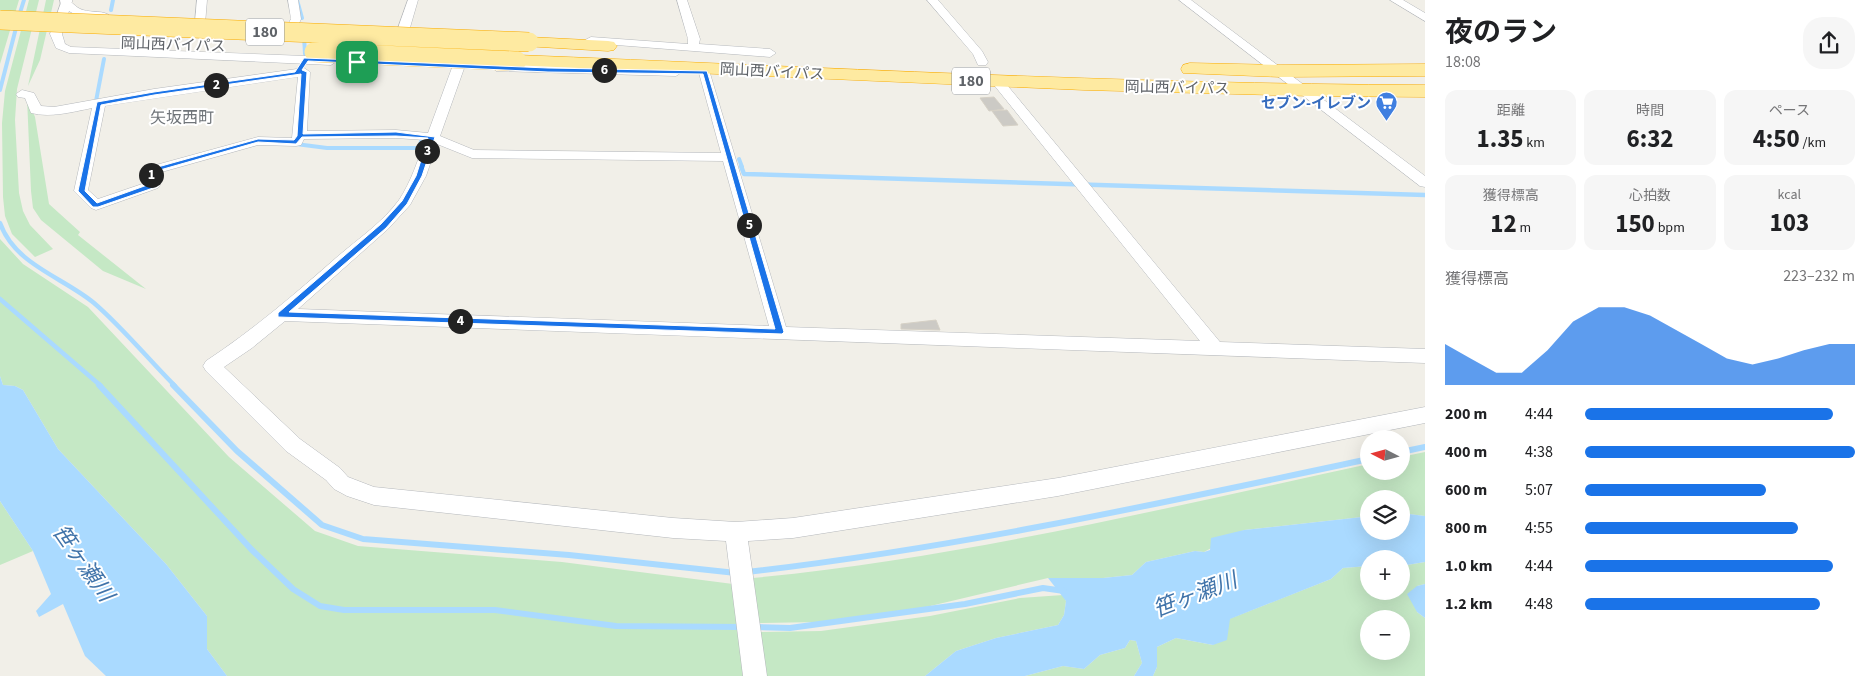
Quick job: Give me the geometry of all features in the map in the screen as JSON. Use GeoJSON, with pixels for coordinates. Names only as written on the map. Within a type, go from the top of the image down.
{"type":"FeatureCollection","features":[{"type":"Feature","properties":{"kind":"highway","name":"岡山西バイパス"},"geometry":{"type":"LineString","coordinates":[[0,20],[790,54]]}},
{"type":"Feature","properties":{"kind":"highway","name":"岡山西バイパス"},"geometry":{"type":"LineString","coordinates":[[37,40],[686,67],[746,72],[1000,72],[1142,88],[1425,91]]}},
{"type":"Feature","properties":{"kind":"highway","name":"岡山西バイパス"},"geometry":{"type":"LineString","coordinates":[[962,61],[982,62],[1000,72]]}},
{"type":"Feature","properties":{"kind":"highway","name":"岡山西バイパス"},"geometry":{"type":"LineString","coordinates":[[1169,69],[1280,71],[1422,70]]}},
{"type":"Feature","properties":{"kind":"street"},"geometry":{"type":"LineString","coordinates":[[201,22],[202,0]]}},
{"type":"Feature","properties":{"kind":"street"},"geometry":{"type":"LineString","coordinates":[[293,0],[296,19],[293,26]]}},
{"type":"Feature","properties":{"kind":"street"},"geometry":{"type":"LineString","coordinates":[[404,31],[413,0]]}},
{"type":"Feature","properties":{"kind":"street"},"geometry":{"type":"LineString","coordinates":[[682,0],[694,39],[693,47]]}},
{"type":"Feature","properties":{"kind":"street"},"geometry":{"type":"LineString","coordinates":[[932,0],[978,53],[982,62]]}},
{"type":"Feature","properties":{"kind":"street"},"geometry":{"type":"LineString","coordinates":[[1184,0],[1280,71],[1425,183]]}},
{"type":"Feature","properties":{"kind":"street"},"geometry":{"type":"LineString","coordinates":[[1395,0],[1425,18]]}},
{"type":"Feature","properties":{"kind":"street"},"geometry":{"type":"LineString","coordinates":[[66,1],[70,9],[78,13],[97,16],[470,34],[693,47],[770,54]]}},
{"type":"Feature","properties":{"kind":"street"},"geometry":{"type":"LineString","coordinates":[[66,1],[56,34],[60,46],[69,50],[548,70],[746,72]]}},
{"type":"Feature","properties":{"kind":"street"},"geometry":{"type":"LineString","coordinates":[[56,34],[64,26],[79,18],[97,16]]}},
{"type":"Feature","properties":{"kind":"street"},"geometry":{"type":"LineString","coordinates":[[470,34],[419,176],[405,202],[384,226],[281,315],[246,343],[212,366],[293,445],[341,483],[354,490],[374,496],[398,499],[737,535],[1058,487],[1425,415]]}},
{"type":"Feature","properties":{"kind":"street"},"geometry":{"type":"LineString","coordinates":[[298,72],[306,60]]}},
{"type":"Feature","properties":{"kind":"street"},"geometry":{"type":"LineString","coordinates":[[22,94],[30,96],[36,110],[43,112],[99,103],[298,72],[304,72],[300,136],[296,142],[258,140],[150,171],[153,185],[96,205],[81,191],[99,103]]}},
{"type":"Feature","properties":{"kind":"street"},"geometry":{"type":"LineString","coordinates":[[1000,72],[1081,184],[1215,348]]}},
{"type":"Feature","properties":{"kind":"street"},"geometry":{"type":"LineString","coordinates":[[705,73],[780,332]]}},
{"type":"Feature","properties":{"kind":"street"},"geometry":{"type":"LineString","coordinates":[[300,136],[396,134],[432,137],[472,154],[729,157]]}},
{"type":"Feature","properties":{"kind":"street"},"geometry":{"type":"LineString","coordinates":[[281,315],[1425,356]]}},
{"type":"Feature","properties":{"kind":"street"},"geometry":{"type":"LineString","coordinates":[[737,535],[755,676]]}},
{"type":"Feature","properties":{"kind":"green space"},"geometry":{"type":"Polygon","coordinates":[[[0,0],[19,0],[0,64],[0,0]]]}},
{"type":"Feature","properties":{"kind":"green space"},"geometry":{"type":"Polygon","coordinates":[[[29,0],[39,0],[17,89],[15,120],[19,193],[23,211],[30,225],[53,249],[35,257],[12,234],[5,216],[3,197],[2,123],[5,91],[29,0]]]}},
{"type":"Feature","properties":{"kind":"green space"},"geometry":{"type":"Polygon","coordinates":[[[46,0],[54,0],[40,60],[28,86],[46,0]]]}},
{"type":"Feature","properties":{"kind":"green space"},"geometry":{"type":"Polygon","coordinates":[[[27,98],[35,117],[49,204],[80,232],[78,235],[146,289],[103,271],[41,220],[33,208],[27,98]]]}},
{"type":"Feature","properties":{"kind":"green space"},"geometry":{"type":"Polygon","coordinates":[[[0,239],[23,264],[88,307],[229,457],[315,531],[358,546],[562,562],[733,584],[744,676],[227,676],[207,649],[207,616],[166,564],[58,449],[23,390],[15,386],[3,385],[0,376],[0,239]]]}},
{"type":"Feature","properties":{"kind":"green space"},"geometry":{"type":"Polygon","coordinates":[[[1425,452],[1425,516],[1410,514],[1410,490],[1360,490],[1360,517],[1244,530],[1204,552],[1195,551],[1146,562],[1132,575],[1103,578],[1048,578],[926,607],[819,622],[758,623],[753,578],[831,569],[986,545],[1360,466],[1360,480],[1410,480],[1410,455],[1425,452]]]}},
{"type":"Feature","properties":{"kind":"green space"},"geometry":{"type":"Polygon","coordinates":[[[0,501],[33,551],[0,565],[0,501]]]}},
{"type":"Feature","properties":{"kind":"green space"},"geometry":{"type":"Polygon","coordinates":[[[1425,562],[1425,584],[1417,586],[1417,612],[1425,618],[1425,676],[1153,676],[1157,667],[1157,647],[1176,638],[1213,645],[1229,619],[1331,579],[1343,568],[1360,567],[1360,600],[1410,600],[1410,564],[1425,562]]]}},
{"type":"Feature","properties":{"kind":"green space"},"geometry":{"type":"Polygon","coordinates":[[[1063,595],[1066,601],[1064,615],[1058,625],[996,638],[956,651],[925,676],[764,676],[759,632],[821,631],[930,616],[1020,598],[1063,595]]]}},
{"type":"Feature","properties":{"kind":"green space"},"geometry":{"type":"Polygon","coordinates":[[[1130,640],[1136,641],[1142,663],[1134,676],[1025,676],[1063,666],[1084,669],[1100,655],[1125,648],[1130,640]]]}},
{"type":"Feature","properties":{"kind":"water","name":"笹ヶ瀬川"},"geometry":{"type":"Polygon","coordinates":[[[0,376],[3,385],[15,386],[23,390],[58,449],[166,564],[207,616],[207,649],[227,676],[106,676],[85,656],[63,604],[39,617],[36,611],[51,594],[33,551],[0,501],[0,376]]]}},
{"type":"Feature","properties":{"kind":"water","name":"笹ヶ瀬川"},"geometry":{"type":"Polygon","coordinates":[[[1410,514],[1425,516],[1425,562],[1410,564],[1410,550],[1360,550],[1360,567],[1343,568],[1331,579],[1230,619],[1227,640],[1213,645],[1176,638],[1157,647],[1157,667],[1153,676],[1134,676],[1142,663],[1136,641],[1130,640],[1125,648],[1100,655],[1084,669],[1063,666],[1025,676],[925,676],[956,651],[996,638],[1058,625],[1064,615],[1066,601],[1048,578],[1103,578],[1132,575],[1146,562],[1195,551],[1204,552],[1210,550],[1211,538],[1244,530],[1360,517],[1360,540],[1410,540],[1410,514]]]}},
{"type":"Feature","properties":{"kind":"water"},"geometry":{"type":"Polygon","coordinates":[[[1425,584],[1425,618],[1417,612],[1410,599],[1410,592],[1417,586],[1425,584]]]}},
{"type":"Feature","properties":{"kind":"building"},"geometry":{"type":"Polygon","coordinates":[[[994,97],[1004,109],[989,111],[980,98],[994,97]]]}},
{"type":"Feature","properties":{"kind":"building"},"geometry":{"type":"Polygon","coordinates":[[[1007,110],[1018,125],[1003,126],[992,111],[1007,110]]]}},
{"type":"Feature","properties":{"kind":"building"},"geometry":{"type":"Polygon","coordinates":[[[936,320],[940,330],[901,329],[901,324],[936,320]]]}},
{"type":"Feature","properties":{"kind":"waterway"},"geometry":{"type":"LineString","coordinates":[[19,16],[24,0]]}},
{"type":"Feature","properties":{"kind":"waterway"},"geometry":{"type":"LineString","coordinates":[[111,10],[113,0]]}},
{"type":"Feature","properties":{"kind":"waterway"},"geometry":{"type":"LineString","coordinates":[[297,0],[302,18]]}},
{"type":"Feature","properties":{"kind":"waterway"},"geometry":{"type":"LineString","coordinates":[[0,90],[17,24]]}},
{"type":"Feature","properties":{"kind":"waterway"},"geometry":{"type":"LineString","coordinates":[[304,36],[305,54]]}},
{"type":"Feature","properties":{"kind":"waterway"},"geometry":{"type":"LineString","coordinates":[[96,101],[104,59]]}},
{"type":"Feature","properties":{"kind":"waterway"},"geometry":{"type":"LineString","coordinates":[[296,144],[327,148],[419,148],[422,138]]}},
{"type":"Feature","properties":{"kind":"waterway"},"geometry":{"type":"LineString","coordinates":[[739,159],[742,167]]}},
{"type":"Feature","properties":{"kind":"waterway"},"geometry":{"type":"LineString","coordinates":[[741,166],[744,174],[1425,195]]}},
{"type":"Feature","properties":{"kind":"waterway"},"geometry":{"type":"LineString","coordinates":[[0,223],[7,237],[17,250],[41,269],[94,303],[175,386]]}},
{"type":"Feature","properties":{"kind":"waterway"},"geometry":{"type":"LineString","coordinates":[[0,299],[101,386]]}},
{"type":"Feature","properties":{"kind":"waterway"},"geometry":{"type":"LineString","coordinates":[[99,385],[251,549],[293,589],[320,606],[344,610],[495,610],[616,626],[743,627]]}},
{"type":"Feature","properties":{"kind":"waterway"},"geometry":{"type":"LineString","coordinates":[[173,385],[237,451],[322,525],[363,539],[569,555],[736,573]]}},
{"type":"Feature","properties":{"kind":"waterway"},"geometry":{"type":"LineString","coordinates":[[1410,450],[1425,447]]}},
{"type":"Feature","properties":{"kind":"waterway"},"geometry":{"type":"LineString","coordinates":[[747,572],[826,562],[982,537],[1137,508],[1360,461]]}},
{"type":"Feature","properties":{"kind":"waterway"},"geometry":{"type":"LineString","coordinates":[[754,627],[790,628],[965,604],[1043,588],[1064,591]]}},
{"type":"Feature","properties":{"kind":"place","name":"セブン-イレブン"},"geometry":{"type":"Point","coordinates":[1387,122]}},
{"type":"Feature","properties":{"kind":"district","name":"矢坂西町"},"geometry":{"type":"Point","coordinates":[182,118]}},
{"type":"Feature","properties":{"kind":"route"},"geometry":{"type":"LineString","coordinates":[[357,62],[306,60],[298,72],[304,72],[300,136],[296,142],[258,140],[150,171],[153,185],[96,205],[81,191],[99,103],[154,93],[304,72],[300,136],[396,134],[432,137],[419,176],[405,202],[384,226],[281,315],[780,332],[705,73],[548,70],[357,62]]}}]}
